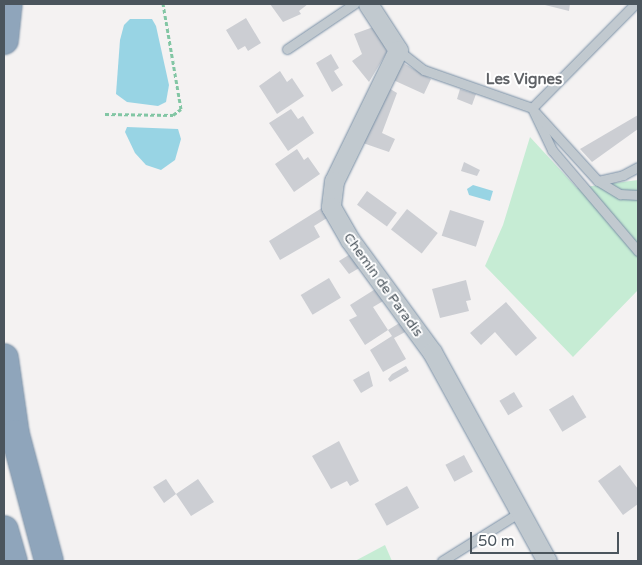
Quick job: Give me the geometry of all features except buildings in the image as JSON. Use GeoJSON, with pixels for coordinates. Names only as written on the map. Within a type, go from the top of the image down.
{"type":"FeatureCollection","features":[{"type":"Feature","properties":{"kind":"highway"},"geometry":{"type":"LineString","coordinates":[[4,40],[8,4]]}},
{"type":"Feature","properties":{"kind":"highway"},"geometry":{"type":"LineString","coordinates":[[4,358],[15,434],[49,561]]}},
{"type":"Feature","properties":{"kind":"highway"},"geometry":{"type":"LineString","coordinates":[[4,530],[13,561]]}},
{"type":"Feature","properties":{"kind":"street"},"geometry":{"type":"LineString","coordinates":[[368,4],[398,50]]}},
{"type":"Feature","properties":{"kind":"street","name":"Chemin de Paradis"},"geometry":{"type":"LineString","coordinates":[[398,50],[334,181],[331,207],[350,240],[432,352],[547,561]]}},
{"type":"Feature","properties":{"kind":"lane"},"geometry":{"type":"LineString","coordinates":[[287,49],[354,4]]}},
{"type":"Feature","properties":{"kind":"lane"},"geometry":{"type":"LineString","coordinates":[[532,108],[630,6]]}},
{"type":"Feature","properties":{"kind":"lane"},"geometry":{"type":"LineString","coordinates":[[398,50],[424,70],[532,108],[598,181],[620,194],[638,195]]}},
{"type":"Feature","properties":{"kind":"lane"},"geometry":{"type":"LineString","coordinates":[[532,108],[552,150],[638,250]]}},
{"type":"Feature","properties":{"kind":"lane"},"geometry":{"type":"LineString","coordinates":[[598,181],[638,167]]}},
{"type":"Feature","properties":{"kind":"lane"},"geometry":{"type":"LineString","coordinates":[[442,561],[520,512]]}},
{"type":"Feature","properties":{"kind":"path"},"geometry":{"type":"LineString","coordinates":[[105,114],[173,115],[181,109],[163,4]]}},
{"type":"Feature","properties":{"kind":"green space"},"geometry":{"type":"Polygon","coordinates":[[[530,137],[577,188],[638,180],[638,290],[573,357],[485,266],[503,225],[530,137]]]}},
{"type":"Feature","properties":{"kind":"green space"},"geometry":{"type":"Polygon","coordinates":[[[385,545],[392,561],[355,561],[385,545]]]}},
{"type":"Feature","properties":{"kind":"water"},"geometry":{"type":"Polygon","coordinates":[[[130,19],[152,19],[156,26],[169,85],[166,102],[158,106],[127,102],[116,94],[120,40],[124,25],[130,19]]]}},
{"type":"Feature","properties":{"kind":"water"},"geometry":{"type":"Polygon","coordinates":[[[127,127],[178,129],[181,139],[175,160],[161,170],[146,165],[135,153],[125,132],[127,127]]]}},
{"type":"Feature","properties":{"kind":"water"},"geometry":{"type":"Polygon","coordinates":[[[473,185],[493,191],[490,201],[469,195],[467,189],[473,185]]]}},
{"type":"Feature","properties":{"kind":"district","name":"Les Vignes"},"geometry":{"type":"Point","coordinates":[524,80]}}]}
